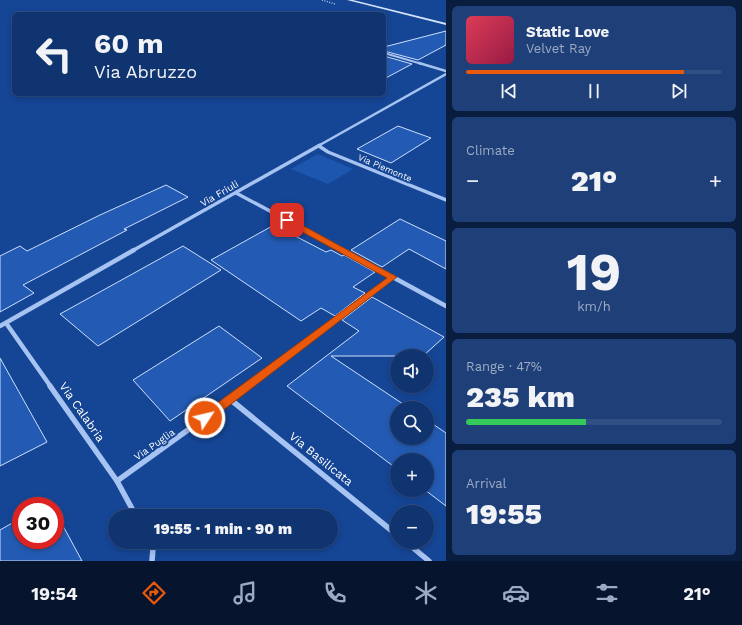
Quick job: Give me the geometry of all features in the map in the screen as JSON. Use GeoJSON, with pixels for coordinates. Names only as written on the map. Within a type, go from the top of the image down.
{"type":"FeatureCollection","features":[{"type":"Feature","properties":{"kind":"main road"},"geometry":{"type":"LineString","coordinates":[[349,0],[446,24]]}},
{"type":"Feature","properties":{"kind":"street"},"geometry":{"type":"LineString","coordinates":[[386,53],[446,71]]}},
{"type":"Feature","properties":{"kind":"street","name":"Via Friuli"},"geometry":{"type":"LineString","coordinates":[[0,326],[446,74]]}},
{"type":"Feature","properties":{"kind":"street","name":"Via Piemonte"},"geometry":{"type":"LineString","coordinates":[[319,146],[328,152],[446,200]]}},
{"type":"Feature","properties":{"kind":"street"},"geometry":{"type":"LineString","coordinates":[[236,193],[446,306]]}},
{"type":"Feature","properties":{"kind":"street","name":"Via Puglia"},"geometry":{"type":"LineString","coordinates":[[117,481],[230,400],[393,277]]}},
{"type":"Feature","properties":{"kind":"street","name":"Via Calabria"},"geometry":{"type":"LineString","coordinates":[[6,322],[117,481],[132,509]]}},
{"type":"Feature","properties":{"kind":"street","name":"Via Basilicata"},"geometry":{"type":"LineString","coordinates":[[230,400],[390,529]]}},
{"type":"Feature","properties":{"kind":"street"},"geometry":{"type":"LineString","coordinates":[[152,561],[153,549]]}},
{"type":"Feature","properties":{"kind":"street"},"geometry":{"type":"LineString","coordinates":[[414,549],[429,561]]}},
{"type":"Feature","properties":{"kind":"shaded area"},"geometry":{"type":"Polygon","coordinates":[[[318,154],[353,169],[328,184],[291,169],[318,154]]]}},
{"type":"Feature","properties":{"kind":"building"},"geometry":{"type":"Polygon","coordinates":[[[446,31],[446,45],[418,60],[386,52],[386,46],[446,31]]]}},
{"type":"Feature","properties":{"kind":"building"},"geometry":{"type":"Polygon","coordinates":[[[386,57],[412,64],[386,78],[386,57]]]}},
{"type":"Feature","properties":{"kind":"building"},"geometry":{"type":"Polygon","coordinates":[[[398,126],[431,138],[391,163],[357,149],[398,126]]]}},
{"type":"Feature","properties":{"kind":"building"},"geometry":{"type":"Polygon","coordinates":[[[166,185],[188,197],[124,229],[127,230],[23,285],[34,293],[0,312],[0,256],[20,246],[27,251],[100,215],[166,185]]]}},
{"type":"Feature","properties":{"kind":"building"},"geometry":{"type":"Polygon","coordinates":[[[400,219],[446,241],[446,269],[409,249],[382,267],[351,250],[400,219]]]}},
{"type":"Feature","properties":{"kind":"building"},"geometry":{"type":"Polygon","coordinates":[[[274,225],[326,252],[331,250],[342,256],[344,255],[375,272],[353,287],[365,293],[335,316],[321,308],[301,321],[211,260],[274,225]]]}},
{"type":"Feature","properties":{"kind":"building"},"geometry":{"type":"Polygon","coordinates":[[[183,246],[221,270],[98,346],[60,314],[183,246]]]}},
{"type":"Feature","properties":{"kind":"building"},"geometry":{"type":"Polygon","coordinates":[[[372,297],[444,337],[431,349],[390,349],[390,356],[331,356],[398,401],[390,401],[390,445],[434,445],[434,425],[446,433],[446,506],[434,497],[434,453],[390,453],[390,464],[287,386],[359,331],[342,320],[372,297]]]}},
{"type":"Feature","properties":{"kind":"building"},"geometry":{"type":"Polygon","coordinates":[[[219,326],[262,358],[170,421],[133,380],[219,326]]]}},
{"type":"Feature","properties":{"kind":"building"},"geometry":{"type":"Polygon","coordinates":[[[0,358],[47,442],[0,466],[0,358]]]}},
{"type":"Feature","properties":{"kind":"building"},"geometry":{"type":"Polygon","coordinates":[[[12,523],[12,549],[64,549],[64,528],[82,561],[0,561],[0,530],[12,523]]]}},
{"type":"Feature","properties":{"kind":"route"},"geometry":{"type":"LineString","coordinates":[[205,418],[393,277],[287,220]]}}]}
